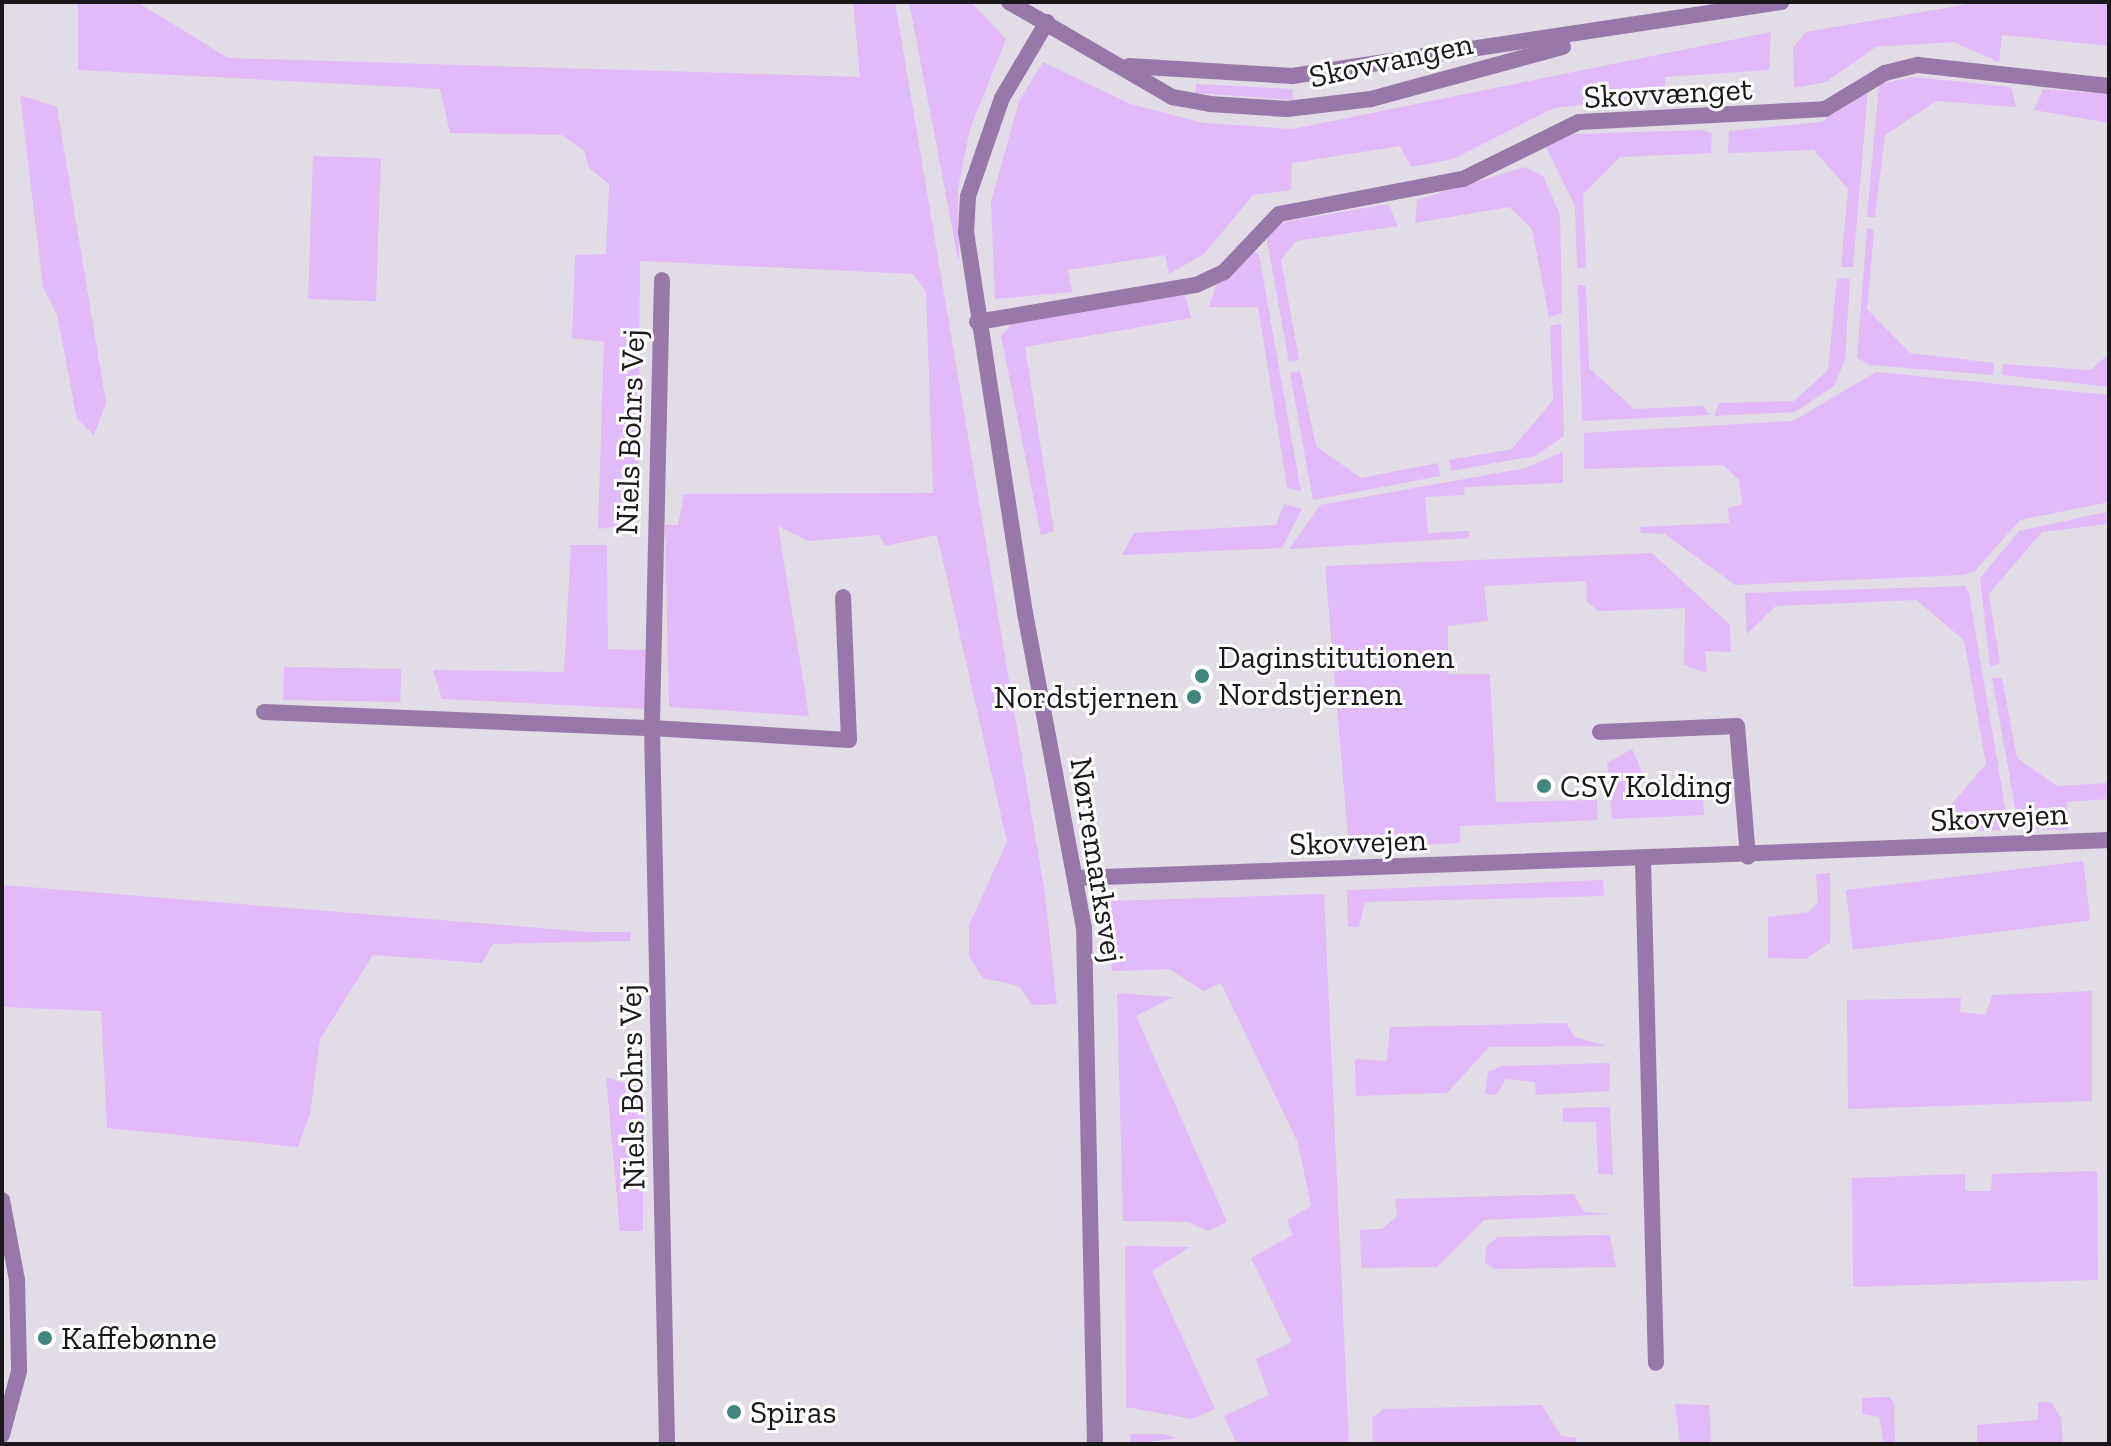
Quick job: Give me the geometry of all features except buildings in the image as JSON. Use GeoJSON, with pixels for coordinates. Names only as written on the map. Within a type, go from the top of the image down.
{"type":"FeatureCollection","features":[{"type":"Feature","properties":{"kind":"street","name":"Skovvangen"},"geometry":{"type":"LineString","coordinates":[[1009,2],[1036,12],[1129,66],[1172,97],[1287,109],[1371,99],[1622,31]]}},
{"type":"Feature","properties":{"kind":"street","name":"Skovvangen"},"geometry":{"type":"LineString","coordinates":[[1129,66],[1292,76],[1622,31],[1781,2]]}},
{"type":"Feature","properties":{"kind":"street","name":"Nørremarksvej"},"geometry":{"type":"LineString","coordinates":[[1036,12],[968,196],[977,322],[1075,878],[1089,987],[1095,1444]]}},
{"type":"Feature","properties":{"kind":"street","name":"Skovvænget"},"geometry":{"type":"LineString","coordinates":[[977,322],[1196,285],[1224,272],[1279,214],[1463,179],[1579,122],[1825,109],[1885,73],[1918,65],[2109,86]]}},
{"type":"Feature","properties":{"kind":"street","name":"Niels Bohrs Vej"},"geometry":{"type":"LineString","coordinates":[[662,280],[652,728],[667,1444]]}},
{"type":"Feature","properties":{"kind":"street"},"geometry":{"type":"LineString","coordinates":[[264,712],[652,728],[849,740],[843,597]]}},
{"type":"Feature","properties":{"kind":"street"},"geometry":{"type":"LineString","coordinates":[[1600,732],[1737,726],[1748,857]]}},
{"type":"Feature","properties":{"kind":"street","name":"Skovvejen"},"geometry":{"type":"LineString","coordinates":[[1075,878],[1643,861],[2109,840]]}},
{"type":"Feature","properties":{"kind":"street"},"geometry":{"type":"LineString","coordinates":[[1643,861],[1656,1363]]}},
{"type":"Feature","properties":{"kind":"street"},"geometry":{"type":"LineString","coordinates":[[2,1200],[17,1280],[19,1371],[2,1435]]}},
{"type":"Feature","properties":{"kind":"shaded area"},"geometry":{"type":"Polygon","coordinates":[[[78,2],[137,2],[228,58],[860,77],[853,2],[895,2],[1045,894],[1057,1004],[1032,1005],[1019,986],[983,978],[969,956],[969,925],[1007,842],[937,535],[885,546],[879,535],[808,541],[778,526],[809,716],[669,707],[665,525],[678,525],[684,494],[933,493],[926,292],[913,274],[640,261],[638,524],[598,529],[604,342],[572,338],[575,255],[606,254],[609,184],[589,168],[585,151],[562,135],[450,133],[440,89],[78,70],[78,2]]]}},
{"type":"Feature","properties":{"kind":"shaded area"},"geometry":{"type":"Polygon","coordinates":[[[909,2],[971,2],[1006,39],[970,129],[958,189],[959,263],[909,2]]]}},
{"type":"Feature","properties":{"kind":"shaded area"},"geometry":{"type":"Polygon","coordinates":[[[1980,2],[2109,2],[2109,46],[2002,35],[1999,62],[1953,42],[1876,47],[1826,82],[1794,88],[1793,47],[1806,32],[1980,2]]]}},
{"type":"Feature","properties":{"kind":"shaded area"},"geometry":{"type":"Polygon","coordinates":[[[1771,32],[1769,70],[1665,77],[1665,95],[1554,108],[1453,159],[1411,167],[1400,146],[1292,163],[1291,190],[1253,195],[1204,254],[1169,274],[1165,255],[1068,270],[1072,292],[995,299],[991,202],[1019,101],[1043,62],[1130,104],[1204,123],[1293,129],[1771,32]]]}},
{"type":"Feature","properties":{"kind":"shaded area"},"geometry":{"type":"Polygon","coordinates":[[[1913,77],[2011,87],[2016,107],[1936,101],[1885,135],[1875,217],[1867,217],[1879,84],[1913,77]]]}},
{"type":"Feature","properties":{"kind":"shaded area"},"geometry":{"type":"Polygon","coordinates":[[[1196,84],[1292,89],[1293,100],[1195,93],[1196,84]]]}},
{"type":"Feature","properties":{"kind":"shaded area"},"geometry":{"type":"Polygon","coordinates":[[[2043,89],[2109,94],[2109,123],[2034,110],[2043,89]]]}},
{"type":"Feature","properties":{"kind":"shaded area"},"geometry":{"type":"Polygon","coordinates":[[[1868,90],[1853,267],[1841,267],[1848,189],[1814,150],[1728,153],[1729,131],[1821,122],[1868,90]]]}},
{"type":"Feature","properties":{"kind":"shaded area"},"geometry":{"type":"Polygon","coordinates":[[[20,95],[57,107],[106,403],[94,435],[77,419],[57,315],[43,287],[20,95]]]}},
{"type":"Feature","properties":{"kind":"shaded area"},"geometry":{"type":"Polygon","coordinates":[[[1703,130],[1712,134],[1711,153],[1620,157],[1583,194],[1586,267],[1577,268],[1575,206],[1546,147],[1574,134],[1703,130]]]}},
{"type":"Feature","properties":{"kind":"shaded area"},"geometry":{"type":"Polygon","coordinates":[[[313,156],[381,158],[376,301],[308,299],[313,156]]]}},
{"type":"Feature","properties":{"kind":"shaded area"},"geometry":{"type":"Polygon","coordinates":[[[1525,167],[1543,176],[1560,215],[1562,313],[1549,317],[1532,229],[1509,207],[1415,223],[1417,200],[1525,167]]]}},
{"type":"Feature","properties":{"kind":"shaded area"},"geometry":{"type":"Polygon","coordinates":[[[1388,204],[1398,226],[1296,241],[1281,260],[1299,360],[1289,362],[1266,235],[1284,222],[1388,204]]]}},
{"type":"Feature","properties":{"kind":"shaded area"},"geometry":{"type":"Polygon","coordinates":[[[1867,228],[1874,230],[1867,309],[1910,353],[1994,363],[1993,375],[1870,365],[1857,358],[1867,228]]]}},
{"type":"Feature","properties":{"kind":"shaded area"},"geometry":{"type":"Polygon","coordinates":[[[1255,252],[1259,255],[1301,492],[1287,487],[1258,307],[1209,307],[1216,286],[1255,252]]]}},
{"type":"Feature","properties":{"kind":"shaded area"},"geometry":{"type":"Polygon","coordinates":[[[1837,278],[1850,279],[1845,360],[1834,386],[1795,412],[1714,416],[1719,403],[1794,401],[1828,370],[1837,278]]]}},
{"type":"Feature","properties":{"kind":"shaded area"},"geometry":{"type":"Polygon","coordinates":[[[1578,285],[1586,285],[1589,368],[1634,409],[1704,406],[1709,415],[1582,421],[1578,285]]]}},
{"type":"Feature","properties":{"kind":"shaded area"},"geometry":{"type":"Polygon","coordinates":[[[1185,295],[1191,318],[1025,347],[1054,531],[1041,535],[1001,336],[1012,324],[1185,295]]]}},
{"type":"Feature","properties":{"kind":"shaded area"},"geometry":{"type":"Polygon","coordinates":[[[1561,324],[1564,436],[1535,456],[1451,471],[1449,460],[1512,449],[1553,400],[1550,326],[1561,324]]]}},
{"type":"Feature","properties":{"kind":"shaded area"},"geometry":{"type":"Polygon","coordinates":[[[2109,354],[2109,387],[2002,375],[2003,364],[2090,370],[2109,354]]]}},
{"type":"Feature","properties":{"kind":"shaded area"},"geometry":{"type":"Polygon","coordinates":[[[1300,371],[1316,446],[1361,478],[1438,463],[1440,476],[1313,500],[1290,373],[1300,371]]]}},
{"type":"Feature","properties":{"kind":"shaded area"},"geometry":{"type":"Polygon","coordinates":[[[1876,372],[2109,395],[2109,502],[2020,520],[1975,571],[1963,575],[1735,585],[1665,534],[1641,533],[1640,527],[1729,523],[1728,508],[1742,504],[1739,480],[1723,465],[1584,469],[1584,433],[1793,421],[1876,372]]]}},
{"type":"Feature","properties":{"kind":"shaded area"},"geometry":{"type":"Polygon","coordinates":[[[1563,452],[1563,483],[1465,487],[1464,495],[1425,497],[1428,533],[1469,531],[1469,538],[1289,549],[1320,505],[1526,468],[1563,452]]]}},
{"type":"Feature","properties":{"kind":"shaded area"},"geometry":{"type":"Polygon","coordinates":[[[1284,504],[1302,509],[1282,548],[1122,555],[1134,533],[1276,525],[1284,504]]]}},
{"type":"Feature","properties":{"kind":"shaded area"},"geometry":{"type":"Polygon","coordinates":[[[2106,512],[2107,524],[2042,532],[1989,594],[2000,663],[1990,667],[1980,578],[2019,531],[2106,512]]]}},
{"type":"Feature","properties":{"kind":"shaded area"},"geometry":{"type":"Polygon","coordinates":[[[571,545],[607,545],[608,649],[645,650],[647,709],[442,699],[433,670],[564,672],[571,545]]]}},
{"type":"Feature","properties":{"kind":"shaded area"},"geometry":{"type":"Polygon","coordinates":[[[1652,553],[1730,625],[1731,652],[1705,651],[1707,673],[1684,665],[1685,608],[1599,611],[1587,602],[1586,581],[1484,586],[1488,621],[1448,626],[1448,674],[1490,674],[1496,802],[1597,800],[1598,820],[1460,826],[1460,843],[1349,848],[1325,566],[1652,553]]]}},
{"type":"Feature","properties":{"kind":"shaded area"},"geometry":{"type":"Polygon","coordinates":[[[1965,586],[1969,594],[2009,830],[1953,832],[1951,805],[1986,764],[1964,640],[1916,600],[1776,606],[1747,634],[1745,593],[1965,586]]]}},
{"type":"Feature","properties":{"kind":"shaded area"},"geometry":{"type":"Polygon","coordinates":[[[284,667],[401,669],[400,702],[283,700],[284,667]]]}},
{"type":"Feature","properties":{"kind":"shaded area"},"geometry":{"type":"Polygon","coordinates":[[[1992,678],[2002,678],[2017,758],[2057,786],[2109,783],[2109,799],[2067,802],[2068,830],[2019,829],[1992,678]]]}},
{"type":"Feature","properties":{"kind":"shaded area"},"geometry":{"type":"Polygon","coordinates":[[[1632,749],[1647,783],[1630,783],[1630,798],[1703,797],[1704,815],[1612,819],[1607,763],[1632,749]]]}},
{"type":"Feature","properties":{"kind":"shaded area"},"geometry":{"type":"Polygon","coordinates":[[[2083,861],[2090,921],[1853,950],[1846,890],[2083,861]]]}},
{"type":"Feature","properties":{"kind":"shaded area"},"geometry":{"type":"Polygon","coordinates":[[[1830,873],[1830,942],[1806,959],[1768,958],[1768,917],[1808,912],[1818,903],[1816,874],[1830,873]]]}},
{"type":"Feature","properties":{"kind":"shaded area"},"geometry":{"type":"Polygon","coordinates":[[[1603,880],[1604,896],[1365,902],[1359,927],[1348,927],[1347,890],[1603,880]]]}},
{"type":"Feature","properties":{"kind":"shaded area"},"geometry":{"type":"Polygon","coordinates":[[[2,885],[590,932],[631,932],[630,941],[493,944],[482,963],[373,955],[320,1039],[310,1114],[298,1147],[107,1128],[101,1011],[2,1007],[2,885]]]}},
{"type":"Feature","properties":{"kind":"shaded area"},"geometry":{"type":"Polygon","coordinates":[[[1324,894],[1349,1444],[1237,1444],[1224,1416],[1269,1395],[1256,1359],[1292,1342],[1251,1258],[1293,1235],[1287,1220],[1311,1206],[1298,1143],[1221,983],[1204,991],[1169,969],[1112,971],[1106,911],[1109,901],[1324,894]]]}},
{"type":"Feature","properties":{"kind":"shaded area"},"geometry":{"type":"Polygon","coordinates":[[[2092,991],[2092,1101],[1848,1109],[1847,1000],[1961,998],[1960,1012],[1986,1015],[1992,995],[2092,991]]]}},
{"type":"Feature","properties":{"kind":"shaded area"},"geometry":{"type":"Polygon","coordinates":[[[1117,993],[1173,997],[1136,1016],[1227,1222],[1208,1231],[1188,1222],[1123,1221],[1117,993]]]}},
{"type":"Feature","properties":{"kind":"shaded area"},"geometry":{"type":"Polygon","coordinates":[[[1566,1023],[1575,1037],[1607,1046],[1489,1047],[1447,1093],[1356,1096],[1355,1059],[1387,1061],[1390,1027],[1566,1023]]]}},
{"type":"Feature","properties":{"kind":"shaded area"},"geometry":{"type":"Polygon","coordinates":[[[1610,1063],[1609,1091],[1536,1095],[1535,1082],[1506,1079],[1496,1095],[1485,1094],[1488,1072],[1502,1066],[1610,1063]]]}},
{"type":"Feature","properties":{"kind":"shaded area"},"geometry":{"type":"Polygon","coordinates":[[[606,1077],[643,1089],[643,1231],[620,1231],[606,1077]]]}},
{"type":"Feature","properties":{"kind":"shaded area"},"geometry":{"type":"Polygon","coordinates":[[[1610,1107],[1613,1175],[1598,1174],[1596,1122],[1563,1122],[1563,1108],[1610,1107]]]}},
{"type":"Feature","properties":{"kind":"shaded area"},"geometry":{"type":"Polygon","coordinates":[[[2097,1171],[2098,1280],[1853,1287],[1852,1178],[1965,1174],[1965,1191],[1991,1191],[1992,1174],[2097,1171]]]}},
{"type":"Feature","properties":{"kind":"shaded area"},"geometry":{"type":"Polygon","coordinates":[[[1574,1194],[1584,1212],[1612,1214],[1484,1220],[1437,1267],[1361,1268],[1360,1230],[1382,1229],[1397,1216],[1395,1199],[1574,1194]]]}},
{"type":"Feature","properties":{"kind":"shaded area"},"geometry":{"type":"Polygon","coordinates":[[[1610,1235],[1616,1267],[1494,1269],[1485,1263],[1486,1246],[1498,1237],[1610,1235]]]}},
{"type":"Feature","properties":{"kind":"shaded area"},"geometry":{"type":"Polygon","coordinates":[[[1125,1246],[1190,1247],[1152,1271],[1215,1409],[1192,1419],[1126,1407],[1125,1246]]]}},
{"type":"Feature","properties":{"kind":"shaded area"},"geometry":{"type":"Polygon","coordinates":[[[1889,1397],[1894,1403],[1895,1444],[1884,1444],[1879,1417],[1862,1414],[1862,1398],[1889,1397]]]}},
{"type":"Feature","properties":{"kind":"shaded area"},"geometry":{"type":"Polygon","coordinates":[[[2038,1402],[2051,1402],[2061,1418],[2063,1444],[1977,1444],[1977,1425],[2038,1420],[2038,1402]]]}},
{"type":"Feature","properties":{"kind":"shaded area"},"geometry":{"type":"Polygon","coordinates":[[[1675,1404],[1709,1405],[1711,1444],[1680,1444],[1675,1404]]]}},
{"type":"Feature","properties":{"kind":"shaded area"},"geometry":{"type":"Polygon","coordinates":[[[1542,1405],[1561,1436],[1576,1438],[1576,1444],[1373,1444],[1372,1418],[1383,1409],[1542,1405]]]}},
{"type":"Feature","properties":{"kind":"shaded area"},"geometry":{"type":"Polygon","coordinates":[[[1130,1434],[1164,1434],[1177,1438],[1131,1444],[1130,1434]]]}},
{"type":"Feature","properties":{"kind":"place","name":"Daginstitutionen Nordstjernen"},"geometry":{"type":"Point","coordinates":[1202,676]}},
{"type":"Feature","properties":{"kind":"place","name":"Nordstjernen"},"geometry":{"type":"Point","coordinates":[1194,697]}},
{"type":"Feature","properties":{"kind":"place","name":"CSV Kolding"},"geometry":{"type":"Point","coordinates":[1544,786]}},
{"type":"Feature","properties":{"kind":"place","name":"Kaffebønne"},"geometry":{"type":"Point","coordinates":[45,1338]}},
{"type":"Feature","properties":{"kind":"place","name":"Spiras"},"geometry":{"type":"Point","coordinates":[734,1412]}}]}
